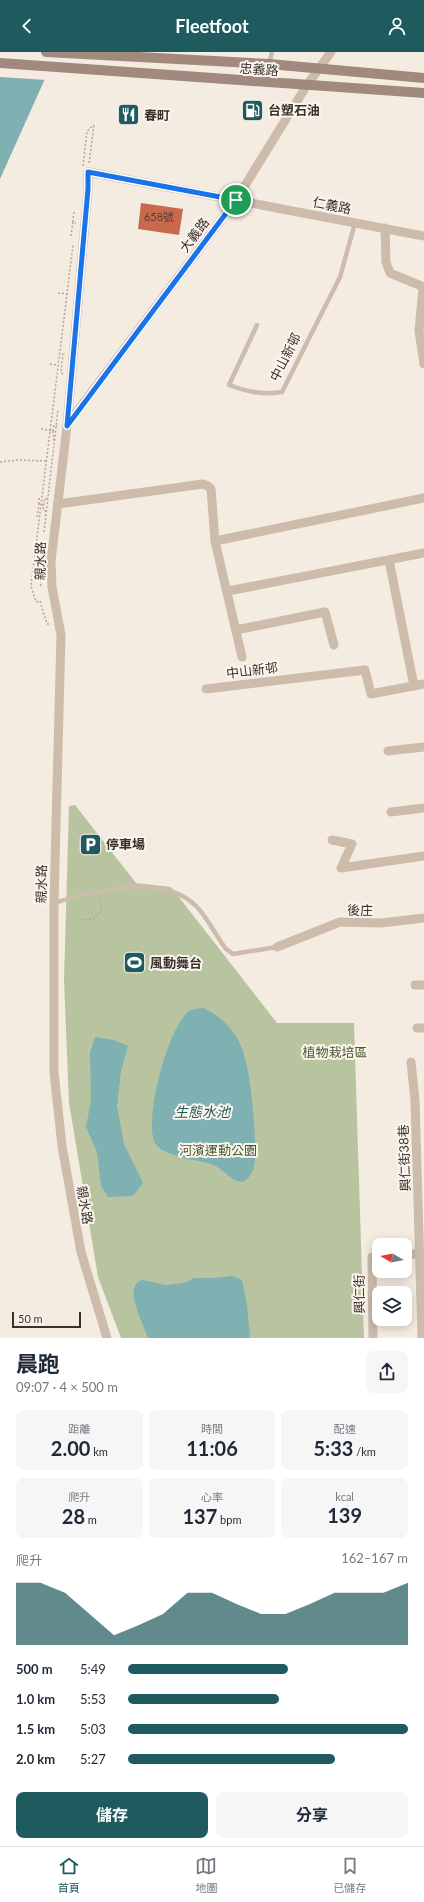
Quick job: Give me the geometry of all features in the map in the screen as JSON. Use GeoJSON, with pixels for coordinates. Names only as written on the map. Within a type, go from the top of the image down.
{"type":"FeatureCollection","features":[{"type":"Feature","properties":{"kind":"street","name":"忠義路"},"geometry":{"type":"LineString","coordinates":[[46,52],[94,56],[269,64],[424,78]]}},
{"type":"Feature","properties":{"kind":"street","name":"大義路"},"geometry":{"type":"LineString","coordinates":[[67,426],[236,200],[307,85],[321,69],[331,52]]}},
{"type":"Feature","properties":{"kind":"street","name":"忠義路"},"geometry":{"type":"LineString","coordinates":[[0,63],[424,93]]}},
{"type":"Feature","properties":{"kind":"street","name":"仁義路"},"geometry":{"type":"LineString","coordinates":[[85,171],[424,236]]}},
{"type":"Feature","properties":{"kind":"street","name":"親水路"},"geometry":{"type":"LineString","coordinates":[[85,171],[88,189],[67,426],[51,561],[52,587],[61,635],[54,903],[54,1072],[62,1146],[81,1252],[107,1338]]}},
{"type":"Feature","properties":{"kind":"street"},"geometry":{"type":"LineString","coordinates":[[385,228],[386,262],[390,273],[424,287],[419,331],[424,364]]}},
{"type":"Feature","properties":{"kind":"street","name":"中山新邨"},"geometry":{"type":"LineString","coordinates":[[58,504],[202,484],[208,486],[211,489],[215,541],[228,591],[242,657]]}},
{"type":"Feature","properties":{"kind":"street"},"geometry":{"type":"LineString","coordinates":[[215,541],[424,498]]}},
{"type":"Feature","properties":{"kind":"street"},"geometry":{"type":"LineString","coordinates":[[228,591],[424,553]]}},
{"type":"Feature","properties":{"kind":"street"},"geometry":{"type":"LineString","coordinates":[[390,560],[414,686]]}},
{"type":"Feature","properties":{"kind":"street"},"geometry":{"type":"LineString","coordinates":[[236,630],[326,612],[334,645]]}},
{"type":"Feature","properties":{"kind":"street","name":"中山新邨"},"geometry":{"type":"LineString","coordinates":[[206,689],[364,670],[371,694],[424,684]]}},
{"type":"Feature","properties":{"kind":"street"},"geometry":{"type":"LineString","coordinates":[[388,751],[424,747]]}},
{"type":"Feature","properties":{"kind":"street"},"geometry":{"type":"LineString","coordinates":[[391,812],[424,808]]}},
{"type":"Feature","properties":{"kind":"street"},"geometry":{"type":"LineString","coordinates":[[332,840],[352,844],[341,868],[424,856]]}},
{"type":"Feature","properties":{"kind":"street","name":"後庄"},"geometry":{"type":"LineString","coordinates":[[277,947],[340,922],[381,923],[424,918]]}},
{"type":"Feature","properties":{"kind":"street","name":"興仁街38巷"},"geometry":{"type":"LineString","coordinates":[[411,1062],[415,1100],[422,1253],[422,1337]]}},
{"type":"Feature","properties":{"kind":"street"},"geometry":{"type":"LineString","coordinates":[[412,1254],[422,1253]]}},
{"type":"Feature","properties":{"kind":"street","name":"興仁街"},"geometry":{"type":"LineString","coordinates":[[372,1278],[373,1338]]}},
{"type":"Feature","properties":{"kind":"lane"},"geometry":{"type":"LineString","coordinates":[[269,64],[272,52]]}},
{"type":"Feature","properties":{"kind":"lane","name":"中山新邨"},"geometry":{"type":"LineString","coordinates":[[258,325],[229,385],[248,392],[269,394],[282,392],[340,277],[355,223]]}},
{"type":"Feature","properties":{"kind":"lane"},"geometry":{"type":"LineString","coordinates":[[54,903],[126,888],[153,888],[184,897],[196,906],[226,950],[233,954],[277,947]]}},
{"type":"Feature","properties":{"kind":"path"},"geometry":{"type":"LineString","coordinates":[[94,125],[85,171],[87,131],[94,125]]}},
{"type":"Feature","properties":{"kind":"path"},"geometry":{"type":"LineString","coordinates":[[47,624],[40,601],[36,602],[31,586],[46,461],[52,431],[78,207]]}},
{"type":"Feature","properties":{"kind":"path"},"geometry":{"type":"LineString","coordinates":[[71,236],[74,210]]}},
{"type":"Feature","properties":{"kind":"path"},"geometry":{"type":"LineString","coordinates":[[58,293],[68,294]]}},
{"type":"Feature","properties":{"kind":"path"},"geometry":{"type":"LineString","coordinates":[[61,373],[63,353]]}},
{"type":"Feature","properties":{"kind":"path"},"geometry":{"type":"LineString","coordinates":[[50,364],[62,364]]}},
{"type":"Feature","properties":{"kind":"path"},"geometry":{"type":"LineString","coordinates":[[54,448],[52,431],[54,425],[56,426]]}},
{"type":"Feature","properties":{"kind":"path"},"geometry":{"type":"LineString","coordinates":[[41,429],[52,431]]}},
{"type":"Feature","properties":{"kind":"path"},"geometry":{"type":"LineString","coordinates":[[0,462],[18,460],[46,461]]}},
{"type":"Feature","properties":{"kind":"path"},"geometry":{"type":"LineString","coordinates":[[39,497],[43,510],[47,511]]}},
{"type":"Feature","properties":{"kind":"path"},"geometry":{"type":"LineString","coordinates":[[37,517],[41,504],[45,498],[48,499]]}},
{"type":"Feature","properties":{"kind":"path"},"geometry":{"type":"LineString","coordinates":[[81,920],[93,919],[101,910],[102,892]]}},
{"type":"Feature","properties":{"kind":"green space","name":"河濱運動公園"},"geometry":{"type":"Polygon","coordinates":[[[75,805],[136,883],[171,887],[277,1023],[354,1023],[364,1338],[121,1338],[98,1277],[69,1103],[64,980],[69,806],[75,805]]]}},
{"type":"Feature","properties":{"kind":"water"},"geometry":{"type":"Polygon","coordinates":[[[0,52],[57,52],[0,179],[0,52]]]}},
{"type":"Feature","properties":{"kind":"water","name":"生態水池"},"geometry":{"type":"Polygon","coordinates":[[[203,1008],[215,1014],[230,1028],[238,1039],[245,1057],[253,1106],[255,1156],[254,1167],[249,1177],[244,1182],[235,1180],[220,1168],[211,1164],[180,1157],[165,1151],[155,1143],[152,1131],[152,1114],[155,1094],[160,1072],[174,1032],[183,1018],[191,1010],[203,1008]]]}},
{"type":"Feature","properties":{"kind":"water"},"geometry":{"type":"Polygon","coordinates":[[[95,1037],[114,1040],[128,1046],[121,1071],[117,1106],[124,1144],[143,1183],[133,1196],[108,1197],[101,1186],[97,1152],[86,1127],[91,1100],[90,1052],[95,1037]]]}},
{"type":"Feature","properties":{"kind":"water"},"geometry":{"type":"Polygon","coordinates":[[[232,1276],[242,1280],[247,1305],[250,1338],[148,1338],[134,1300],[134,1289],[138,1282],[142,1280],[166,1285],[184,1283],[194,1278],[232,1276]]]}},
{"type":"Feature","properties":{"kind":"pier"},"geometry":{"type":"Polygon","coordinates":[[[0,52],[59,52],[46,80],[0,77],[0,52]]]}},
{"type":"Feature","properties":{"kind":"building"},"geometry":{"type":"Polygon","coordinates":[[[141,203],[183,209],[179,235],[138,229],[141,203]]]}},
{"type":"Feature","properties":{"kind":"place","name":"台塑石油"},"geometry":{"type":"Point","coordinates":[253,110]}},
{"type":"Feature","properties":{"kind":"place","name":"春町"},"geometry":{"type":"Point","coordinates":[129,115]}},
{"type":"Feature","properties":{"kind":"place","name":"停車場"},"geometry":{"type":"Point","coordinates":[90,844]}},
{"type":"Feature","properties":{"kind":"place","name":"風動舞台"},"geometry":{"type":"Point","coordinates":[134,963]}},
{"type":"Feature","properties":{"kind":"route"},"geometry":{"type":"LineString","coordinates":[[88,172],[236,200],[196,254],[67,426],[88,189],[88,172]]}},
{"type":"Feature","properties":{"kind":"park label","name":"植物栽培區"},"geometry":{"type":"Point","coordinates":[335,1052]}}]}
